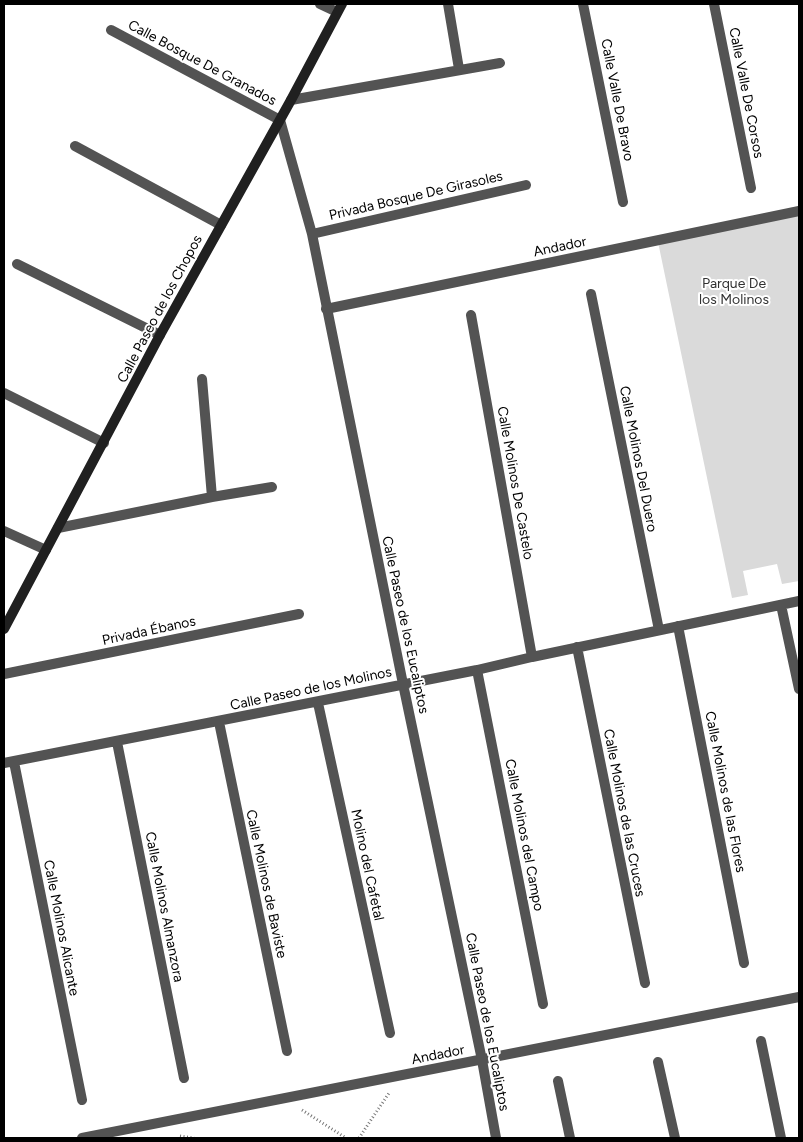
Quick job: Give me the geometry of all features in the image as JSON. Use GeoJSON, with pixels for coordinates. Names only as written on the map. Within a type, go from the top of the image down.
{"type":"FeatureCollection","features":[{"type":"Feature","properties":{"kind":"main road","name":"Calle Paseo de los Chopos"},"geometry":{"type":"LineString","coordinates":[[4,629],[160,335],[291,100],[339,8]]}},
{"type":"Feature","properties":{"kind":"street"},"geometry":{"type":"LineString","coordinates":[[320,4],[339,8]]}},
{"type":"Feature","properties":{"kind":"street"},"geometry":{"type":"LineString","coordinates":[[448,4],[460,69]]}},
{"type":"Feature","properties":{"kind":"street","name":"Calle Valle De Bravo"},"geometry":{"type":"LineString","coordinates":[[583,4],[623,202]]}},
{"type":"Feature","properties":{"kind":"street","name":"Calle Valle De Corsos"},"geometry":{"type":"LineString","coordinates":[[714,4],[752,188]]}},
{"type":"Feature","properties":{"kind":"street","name":"Calle Bosque De Granados"},"geometry":{"type":"LineString","coordinates":[[111,30],[280,120]]}},
{"type":"Feature","properties":{"kind":"street"},"geometry":{"type":"LineString","coordinates":[[291,100],[500,63]]}},
{"type":"Feature","properties":{"kind":"street","name":"Calle Paseo de los Eucaliptos"},"geometry":{"type":"LineString","coordinates":[[280,120],[312,234],[403,684],[482,1060],[496,1138]]}},
{"type":"Feature","properties":{"kind":"street"},"geometry":{"type":"LineString","coordinates":[[75,146],[221,225]]}},
{"type":"Feature","properties":{"kind":"street","name":"Privada Bosque De Girasoles"},"geometry":{"type":"LineString","coordinates":[[312,234],[526,185]]}},
{"type":"Feature","properties":{"kind":"street","name":"Andador"},"geometry":{"type":"LineString","coordinates":[[326,309],[799,212]]}},
{"type":"Feature","properties":{"kind":"street"},"geometry":{"type":"LineString","coordinates":[[17,264],[160,335]]}},
{"type":"Feature","properties":{"kind":"street","name":"Calle Molinos Del Duero"},"geometry":{"type":"LineString","coordinates":[[591,294],[659,630]]}},
{"type":"Feature","properties":{"kind":"street","name":"Calle Molinos De Castelo"},"geometry":{"type":"LineString","coordinates":[[471,315],[532,656]]}},
{"type":"Feature","properties":{"kind":"street"},"geometry":{"type":"LineString","coordinates":[[202,379],[212,497]]}},
{"type":"Feature","properties":{"kind":"street"},"geometry":{"type":"LineString","coordinates":[[4,393],[104,443]]}},
{"type":"Feature","properties":{"kind":"street"},"geometry":{"type":"LineString","coordinates":[[58,528],[272,487]]}},
{"type":"Feature","properties":{"kind":"street"},"geometry":{"type":"LineString","coordinates":[[4,531],[46,550]]}},
{"type":"Feature","properties":{"kind":"street","name":"Calle Paseo de los Molinos"},"geometry":{"type":"LineString","coordinates":[[9,762],[477,670],[532,656],[799,601]]}},
{"type":"Feature","properties":{"kind":"street"},"geometry":{"type":"LineString","coordinates":[[781,605],[799,689]]}},
{"type":"Feature","properties":{"kind":"street","name":"Privada Ébanos"},"geometry":{"type":"LineString","coordinates":[[4,674],[299,614]]}},
{"type":"Feature","properties":{"kind":"street","name":"Calle Molinos de las Flores"},"geometry":{"type":"LineString","coordinates":[[678,626],[744,963]]}},
{"type":"Feature","properties":{"kind":"street","name":"Calle Molinos de las Cruces"},"geometry":{"type":"LineString","coordinates":[[577,647],[645,983]]}},
{"type":"Feature","properties":{"kind":"street","name":"Calle Molinos del Campo"},"geometry":{"type":"LineString","coordinates":[[477,670],[543,1004]]}},
{"type":"Feature","properties":{"kind":"street","name":"Molino del Cafetal"},"geometry":{"type":"LineString","coordinates":[[318,702],[390,1033]]}},
{"type":"Feature","properties":{"kind":"street","name":"Calle Molinos de Baviste"},"geometry":{"type":"LineString","coordinates":[[219,722],[287,1051]]}},
{"type":"Feature","properties":{"kind":"street","name":"Calle Molinos Almanzora"},"geometry":{"type":"LineString","coordinates":[[117,742],[184,1078]]}},
{"type":"Feature","properties":{"kind":"street","name":"Calle Molinos Alicante"},"geometry":{"type":"LineString","coordinates":[[9,762],[82,1100]]}},
{"type":"Feature","properties":{"kind":"street","name":"Andador"},"geometry":{"type":"LineString","coordinates":[[82,1138],[799,997]]}},
{"type":"Feature","properties":{"kind":"street"},"geometry":{"type":"LineString","coordinates":[[761,1041],[781,1138]]}},
{"type":"Feature","properties":{"kind":"street"},"geometry":{"type":"LineString","coordinates":[[658,1062],[675,1138]]}},
{"type":"Feature","properties":{"kind":"street"},"geometry":{"type":"LineString","coordinates":[[558,1081],[570,1138]]}},
{"type":"Feature","properties":{"kind":"path"},"geometry":{"type":"LineString","coordinates":[[359,1138],[400,1076]]}},
{"type":"Feature","properties":{"kind":"path"},"geometry":{"type":"LineString","coordinates":[[284,1099],[346,1138]]}},
{"type":"Feature","properties":{"kind":"green space","name":"Parque De los Molinos"},"geometry":{"type":"Polygon","coordinates":[[[799,213],[799,581],[782,584],[777,564],[743,571],[748,595],[732,598],[658,242],[799,213]]]}}]}
